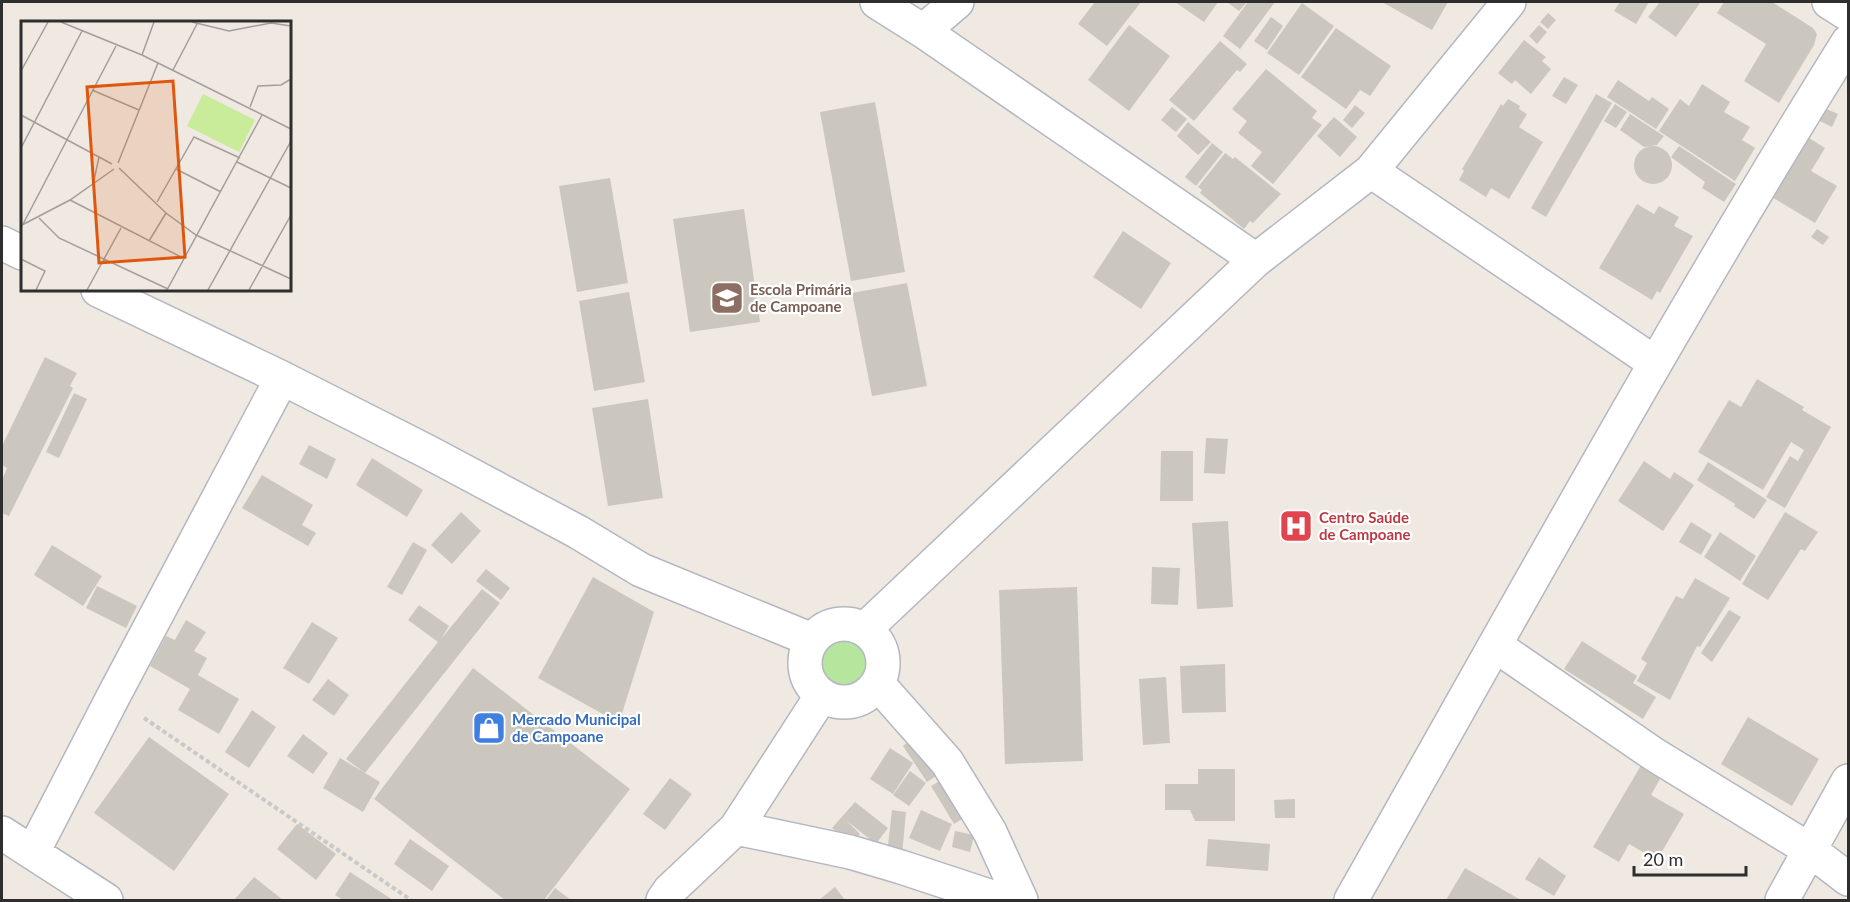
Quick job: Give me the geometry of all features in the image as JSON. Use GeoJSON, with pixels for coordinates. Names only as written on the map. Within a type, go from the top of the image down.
{"type":"FeatureCollection","features":[{"type":"Feature","properties":{"kind":"street"},"geometry":{"type":"LineString","coordinates":[[877,2],[923,31],[1256,260]]}},
{"type":"Feature","properties":{"kind":"street"},"geometry":{"type":"LineString","coordinates":[[923,31],[957,2]]}},
{"type":"Feature","properties":{"kind":"street"},"geometry":{"type":"LineString","coordinates":[[865,629],[1256,260],[1371,171],[1509,2]]}},
{"type":"Feature","properties":{"kind":"street"},"geometry":{"type":"LineString","coordinates":[[1829,2],[1848,14]]}},
{"type":"Feature","properties":{"kind":"street"},"geometry":{"type":"LineString","coordinates":[[1351,900],[1655,363],[1773,163],[1848,42]]}},
{"type":"Feature","properties":{"kind":"street"},"geometry":{"type":"LineString","coordinates":[[1371,171],[1655,363]]}},
{"type":"Feature","properties":{"kind":"street"},"geometry":{"type":"LineString","coordinates":[[2,243],[21,253]]}},
{"type":"Feature","properties":{"kind":"street"},"geometry":{"type":"LineString","coordinates":[[100,291],[282,378],[428,452],[568,526],[641,570],[812,640]]}},
{"type":"Feature","properties":{"kind":"street"},"geometry":{"type":"LineString","coordinates":[[33,852],[282,378]]}},
{"type":"Feature","properties":{"kind":"street"},"geometry":{"type":"LineString","coordinates":[[837,624],[852,624],[865,629],[876,640],[882,654],[883,669],[878,684],[867,696],[852,702],[836,702],[822,695],[811,684],[805,670],[806,654],[812,640],[823,630],[837,624]]}},
{"type":"Feature","properties":{"kind":"street"},"geometry":{"type":"LineString","coordinates":[[1496,646],[1655,755],[1810,850],[1848,879]]}},
{"type":"Feature","properties":{"kind":"street"},"geometry":{"type":"LineString","coordinates":[[878,684],[947,762],[990,832],[1022,900]]}},
{"type":"Feature","properties":{"kind":"street"},"geometry":{"type":"LineString","coordinates":[[663,900],[670,890],[736,828],[822,695]]}},
{"type":"Feature","properties":{"kind":"street"},"geometry":{"type":"LineString","coordinates":[[1782,900],[1848,781]]}},
{"type":"Feature","properties":{"kind":"street"},"geometry":{"type":"LineString","coordinates":[[736,828],[850,852],[1001,900]]}},
{"type":"Feature","properties":{"kind":"street"},"geometry":{"type":"LineString","coordinates":[[2,833],[106,900]]}},
{"type":"Feature","properties":{"kind":"path"},"geometry":{"type":"LineString","coordinates":[[113,697],[411,900]]}},
{"type":"Feature","properties":{"kind":"green space"},"geometry":{"type":"Polygon","coordinates":[[[837,638],[847,638],[860,645],[867,658],[867,668],[860,681],[847,688],[837,688],[828,684],[821,677],[817,668],[817,658],[821,649],[828,642],[837,638]]]}},
{"type":"Feature","properties":{"kind":"building"},"geometry":{"type":"Polygon","coordinates":[[[1095,2],[1141,2],[1107,46],[1078,24],[1095,2]]]}},
{"type":"Feature","properties":{"kind":"building"},"geometry":{"type":"Polygon","coordinates":[[[1175,2],[1218,2],[1204,22],[1175,2]]]}},
{"type":"Feature","properties":{"kind":"building"},"geometry":{"type":"Polygon","coordinates":[[[1227,2],[1247,2],[1239,11],[1227,2]]]}},
{"type":"Feature","properties":{"kind":"building"},"geometry":{"type":"Polygon","coordinates":[[[1248,2],[1275,2],[1240,49],[1223,36],[1248,2]]]}},
{"type":"Feature","properties":{"kind":"building"},"geometry":{"type":"Polygon","coordinates":[[[1382,2],[1448,2],[1432,30],[1382,2]]]}},
{"type":"Feature","properties":{"kind":"building"},"geometry":{"type":"Polygon","coordinates":[[[1620,2],[1649,2],[1636,24],[1614,11],[1620,2]]]}},
{"type":"Feature","properties":{"kind":"building"},"geometry":{"type":"Polygon","coordinates":[[[1660,2],[1700,3],[1676,37],[1648,17],[1660,2]]]}},
{"type":"Feature","properties":{"kind":"building"},"geometry":{"type":"Polygon","coordinates":[[[1724,2],[1772,2],[1813,28],[1817,34],[1814,45],[1779,103],[1744,81],[1766,44],[1717,13],[1724,2]]]}},
{"type":"Feature","properties":{"kind":"building"},"geometry":{"type":"Polygon","coordinates":[[[1302,3],[1334,26],[1299,75],[1267,53],[1302,3]]]}},
{"type":"Feature","properties":{"kind":"building"},"geometry":{"type":"Polygon","coordinates":[[[1548,13],[1556,20],[1548,29],[1540,22],[1548,13]]]}},
{"type":"Feature","properties":{"kind":"building"},"geometry":{"type":"Polygon","coordinates":[[[1271,17],[1283,26],[1267,50],[1254,41],[1271,17]]]}},
{"type":"Feature","properties":{"kind":"building"},"geometry":{"type":"Polygon","coordinates":[[[1129,25],[1170,56],[1129,111],[1088,80],[1129,25]]]}},
{"type":"Feature","properties":{"kind":"building"},"geometry":{"type":"Polygon","coordinates":[[[1539,25],[1547,32],[1537,44],[1529,36],[1539,25]]]}},
{"type":"Feature","properties":{"kind":"building"},"geometry":{"type":"Polygon","coordinates":[[[1336,28],[1391,66],[1370,96],[1360,90],[1346,109],[1301,77],[1336,28]]]}},
{"type":"Feature","properties":{"kind":"building"},"geometry":{"type":"Polygon","coordinates":[[[1524,40],[1546,57],[1542,61],[1551,69],[1531,94],[1515,80],[1512,84],[1498,73],[1524,40]]]}},
{"type":"Feature","properties":{"kind":"building"},"geometry":{"type":"Polygon","coordinates":[[[1220,41],[1247,64],[1240,72],[1237,70],[1194,121],[1169,100],[1220,41]]]}},
{"type":"Feature","properties":{"kind":"building"},"geometry":{"type":"Polygon","coordinates":[[[1266,69],[1317,111],[1312,118],[1322,125],[1273,184],[1251,166],[1262,152],[1238,133],[1247,121],[1232,109],[1266,69]]]}},
{"type":"Feature","properties":{"kind":"building"},"geometry":{"type":"Polygon","coordinates":[[[1564,77],[1578,85],[1566,104],[1552,96],[1564,77]]]}},
{"type":"Feature","properties":{"kind":"building"},"geometry":{"type":"Polygon","coordinates":[[[1618,80],[1649,101],[1652,97],[1669,109],[1656,129],[1607,97],[1618,80]]]}},
{"type":"Feature","properties":{"kind":"building"},"geometry":{"type":"Polygon","coordinates":[[[1702,84],[1730,102],[1724,112],[1750,127],[1742,140],[1755,148],[1735,181],[1659,131],[1680,99],[1689,106],[1702,84]]]}},
{"type":"Feature","properties":{"kind":"building"},"geometry":{"type":"Polygon","coordinates":[[[1596,94],[1612,103],[1546,217],[1531,208],[1596,94]]]}},
{"type":"Feature","properties":{"kind":"building"},"geometry":{"type":"Polygon","coordinates":[[[1508,99],[1520,106],[1519,109],[1527,114],[1519,127],[1543,142],[1509,199],[1491,188],[1486,197],[1459,180],[1464,171],[1462,169],[1501,104],[1503,106],[1508,99]]]}},
{"type":"Feature","properties":{"kind":"building"},"geometry":{"type":"Polygon","coordinates":[[[875,102],[905,272],[851,281],[820,112],[875,102]]]}},
{"type":"Feature","properties":{"kind":"building"},"geometry":{"type":"Polygon","coordinates":[[[1615,104],[1627,112],[1616,128],[1604,121],[1615,104]]]}},
{"type":"Feature","properties":{"kind":"building"},"geometry":{"type":"Polygon","coordinates":[[[1355,105],[1365,113],[1352,128],[1343,120],[1355,105]]]}},
{"type":"Feature","properties":{"kind":"building"},"geometry":{"type":"Polygon","coordinates":[[[1172,107],[1187,119],[1176,132],[1161,120],[1172,107]]]}},
{"type":"Feature","properties":{"kind":"building"},"geometry":{"type":"Polygon","coordinates":[[[1824,108],[1838,114],[1832,127],[1818,120],[1824,108]]]}},
{"type":"Feature","properties":{"kind":"building"},"geometry":{"type":"Polygon","coordinates":[[[1630,114],[1664,136],[1657,145],[1644,147],[1620,130],[1630,114]]]}},
{"type":"Feature","properties":{"kind":"building"},"geometry":{"type":"Polygon","coordinates":[[[1334,117],[1357,137],[1340,157],[1317,136],[1334,117]]]}},
{"type":"Feature","properties":{"kind":"building"},"geometry":{"type":"Polygon","coordinates":[[[1188,122],[1211,142],[1198,155],[1177,136],[1188,122]]]}},
{"type":"Feature","properties":{"kind":"building"},"geometry":{"type":"Polygon","coordinates":[[[1806,136],[1825,148],[1811,171],[1837,186],[1815,223],[1770,196],[1806,136]]]}},
{"type":"Feature","properties":{"kind":"building"},"geometry":{"type":"Polygon","coordinates":[[[1212,143],[1223,152],[1196,186],[1185,177],[1212,143]]]}},
{"type":"Feature","properties":{"kind":"building"},"geometry":{"type":"Polygon","coordinates":[[[1653,146],[1666,152],[1672,165],[1666,178],[1653,184],[1640,178],[1634,165],[1640,152],[1653,146]]]}},
{"type":"Feature","properties":{"kind":"building"},"geometry":{"type":"Polygon","coordinates":[[[1679,146],[1736,184],[1724,202],[1702,188],[1705,182],[1671,157],[1679,146]]]}},
{"type":"Feature","properties":{"kind":"building"},"geometry":{"type":"Polygon","coordinates":[[[1225,153],[1233,159],[1235,157],[1281,194],[1253,223],[1250,221],[1244,229],[1200,193],[1202,190],[1198,187],[1225,153]]]}},
{"type":"Feature","properties":{"kind":"building"},"geometry":{"type":"Polygon","coordinates":[[[610,178],[628,283],[577,292],[559,186],[610,178]]]}},
{"type":"Feature","properties":{"kind":"building"},"geometry":{"type":"Polygon","coordinates":[[[1637,204],[1654,214],[1659,206],[1679,217],[1674,226],[1693,236],[1660,293],[1657,291],[1652,300],[1599,268],[1637,204]]]}},
{"type":"Feature","properties":{"kind":"building"},"geometry":{"type":"Polygon","coordinates":[[[744,209],[760,322],[690,332],[673,219],[744,209]]]}},
{"type":"Feature","properties":{"kind":"building"},"geometry":{"type":"Polygon","coordinates":[[[1817,229],[1829,237],[1823,245],[1811,237],[1817,229]]]}},
{"type":"Feature","properties":{"kind":"building"},"geometry":{"type":"Polygon","coordinates":[[[1123,231],[1171,263],[1141,309],[1093,277],[1123,231]]]}},
{"type":"Feature","properties":{"kind":"building"},"geometry":{"type":"Polygon","coordinates":[[[907,283],[927,386],[872,396],[852,293],[907,283]]]}},
{"type":"Feature","properties":{"kind":"building"},"geometry":{"type":"Polygon","coordinates":[[[629,292],[645,382],[594,391],[579,301],[629,292]]]}},
{"type":"Feature","properties":{"kind":"building"},"geometry":{"type":"Polygon","coordinates":[[[45,357],[77,373],[70,386],[73,388],[9,516],[2,513],[2,480],[7,468],[2,465],[2,446],[45,357]]]}},
{"type":"Feature","properties":{"kind":"building"},"geometry":{"type":"Polygon","coordinates":[[[1757,379],[1804,407],[1802,410],[1831,427],[1785,508],[1766,497],[1790,456],[1798,461],[1804,450],[1791,442],[1763,490],[1698,452],[1729,400],[1741,407],[1757,379]]]}},
{"type":"Feature","properties":{"kind":"building"},"geometry":{"type":"Polygon","coordinates":[[[74,393],[87,399],[59,458],[46,452],[74,393]]]}},
{"type":"Feature","properties":{"kind":"building"},"geometry":{"type":"Polygon","coordinates":[[[648,399],[663,498],[608,506],[592,408],[648,399]]]}},
{"type":"Feature","properties":{"kind":"building"},"geometry":{"type":"Polygon","coordinates":[[[1206,438],[1228,439],[1225,474],[1204,473],[1206,438]]]}},
{"type":"Feature","properties":{"kind":"building"},"geometry":{"type":"Polygon","coordinates":[[[309,445],[336,459],[327,479],[299,464],[309,445]]]}},
{"type":"Feature","properties":{"kind":"building"},"geometry":{"type":"Polygon","coordinates":[[[1161,451],[1193,451],[1193,501],[1160,501],[1161,451]]]}},
{"type":"Feature","properties":{"kind":"building"},"geometry":{"type":"Polygon","coordinates":[[[372,458],[423,490],[407,517],[356,485],[372,458]]]}},
{"type":"Feature","properties":{"kind":"building"},"geometry":{"type":"Polygon","coordinates":[[[1644,461],[1670,479],[1674,472],[1694,485],[1663,531],[1618,501],[1644,461]]]}},
{"type":"Feature","properties":{"kind":"building"},"geometry":{"type":"Polygon","coordinates":[[[1708,462],[1767,500],[1754,519],[1697,480],[1708,462]]]}},
{"type":"Feature","properties":{"kind":"building"},"geometry":{"type":"Polygon","coordinates":[[[262,475],[313,505],[302,525],[316,533],[308,546],[242,508],[262,475]]]}},
{"type":"Feature","properties":{"kind":"building"},"geometry":{"type":"Polygon","coordinates":[[[461,512],[481,531],[452,564],[431,545],[461,512]]]}},
{"type":"Feature","properties":{"kind":"building"},"geometry":{"type":"Polygon","coordinates":[[[1785,512],[1818,532],[1805,551],[1801,549],[1768,600],[1742,584],[1785,512]]]}},
{"type":"Feature","properties":{"kind":"building"},"geometry":{"type":"Polygon","coordinates":[[[1228,521],[1233,607],[1197,609],[1192,523],[1228,521]]]}},
{"type":"Feature","properties":{"kind":"building"},"geometry":{"type":"Polygon","coordinates":[[[1691,522],[1712,535],[1701,555],[1679,542],[1691,522]]]}},
{"type":"Feature","properties":{"kind":"building"},"geometry":{"type":"Polygon","coordinates":[[[1720,532],[1756,556],[1740,581],[1704,557],[1720,532]]]}},
{"type":"Feature","properties":{"kind":"building"},"geometry":{"type":"Polygon","coordinates":[[[413,542],[427,550],[402,595],[387,587],[413,542]]]}},
{"type":"Feature","properties":{"kind":"building"},"geometry":{"type":"Polygon","coordinates":[[[52,545],[102,576],[83,606],[34,575],[52,545]]]}},
{"type":"Feature","properties":{"kind":"building"},"geometry":{"type":"Polygon","coordinates":[[[1152,567],[1180,568],[1178,605],[1151,604],[1152,567]]]}},
{"type":"Feature","properties":{"kind":"building"},"geometry":{"type":"Polygon","coordinates":[[[486,569],[510,588],[501,600],[476,581],[486,569]]]}},
{"type":"Feature","properties":{"kind":"building"},"geometry":{"type":"Polygon","coordinates":[[[593,577],[654,612],[619,723],[538,678],[593,577]]]}},
{"type":"Feature","properties":{"kind":"building"},"geometry":{"type":"Polygon","coordinates":[[[1695,578],[1730,598],[1700,647],[1697,646],[1670,700],[1637,681],[1647,663],[1641,659],[1676,596],[1683,599],[1695,578]]]}},
{"type":"Feature","properties":{"kind":"building"},"geometry":{"type":"Polygon","coordinates":[[[97,586],[137,606],[126,628],[86,608],[97,586]]]}},
{"type":"Feature","properties":{"kind":"building"},"geometry":{"type":"Polygon","coordinates":[[[1077,587],[1083,761],[1005,764],[999,590],[1077,587]]]}},
{"type":"Feature","properties":{"kind":"building"},"geometry":{"type":"Polygon","coordinates":[[[482,589],[500,603],[365,773],[346,759],[438,642],[408,620],[419,605],[449,626],[441,639],[482,589]]]}},
{"type":"Feature","properties":{"kind":"building"},"geometry":{"type":"Polygon","coordinates":[[[1729,610],[1741,617],[1712,662],[1701,653],[1729,610]]]}},
{"type":"Feature","properties":{"kind":"building"},"geometry":{"type":"Polygon","coordinates":[[[186,620],[206,632],[194,651],[207,658],[198,675],[239,699],[219,734],[178,710],[190,689],[150,666],[166,636],[175,640],[186,620]]]}},
{"type":"Feature","properties":{"kind":"building"},"geometry":{"type":"Polygon","coordinates":[[[312,622],[338,638],[309,684],[283,668],[312,622]]]}},
{"type":"Feature","properties":{"kind":"building"},"geometry":{"type":"Polygon","coordinates":[[[1582,641],[1637,676],[1633,683],[1656,697],[1643,719],[1564,669],[1582,641]]]}},
{"type":"Feature","properties":{"kind":"building"},"geometry":{"type":"Polygon","coordinates":[[[1225,664],[1226,712],[1182,713],[1180,666],[1225,664]]]}},
{"type":"Feature","properties":{"kind":"building","name":"Mercado Municipal de Campoane"},"geometry":{"type":"Polygon","coordinates":[[[473,668],[630,789],[544,900],[505,900],[374,799],[473,668]]]}},
{"type":"Feature","properties":{"kind":"building"},"geometry":{"type":"Polygon","coordinates":[[[1166,677],[1170,743],[1143,745],[1139,679],[1166,677]]]}},
{"type":"Feature","properties":{"kind":"building"},"geometry":{"type":"Polygon","coordinates":[[[328,679],[349,695],[334,716],[312,700],[328,679]]]}},
{"type":"Feature","properties":{"kind":"building"},"geometry":{"type":"Polygon","coordinates":[[[252,710],[276,727],[249,768],[225,752],[252,710]]]}},
{"type":"Feature","properties":{"kind":"building"},"geometry":{"type":"Polygon","coordinates":[[[1748,717],[1819,759],[1792,806],[1721,764],[1748,717]]]}},
{"type":"Feature","properties":{"kind":"building"},"geometry":{"type":"Polygon","coordinates":[[[303,734],[328,753],[313,774],[287,756],[303,734]]]}},
{"type":"Feature","properties":{"kind":"building"},"geometry":{"type":"Polygon","coordinates":[[[917,736],[942,772],[927,782],[903,746],[917,736]]]}},
{"type":"Feature","properties":{"kind":"building"},"geometry":{"type":"Polygon","coordinates":[[[149,737],[229,794],[174,871],[94,813],[149,737]]]}},
{"type":"Feature","properties":{"kind":"building"},"geometry":{"type":"Polygon","coordinates":[[[890,748],[913,763],[893,794],[870,779],[890,748]]]}},
{"type":"Feature","properties":{"kind":"building"},"geometry":{"type":"Polygon","coordinates":[[[340,758],[380,782],[363,812],[323,788],[340,758]]]}},
{"type":"Feature","properties":{"kind":"building"},"geometry":{"type":"Polygon","coordinates":[[[1643,762],[1663,774],[1651,795],[1684,814],[1657,860],[1629,844],[1619,862],[1593,847],[1643,762]]]}},
{"type":"Feature","properties":{"kind":"building"},"geometry":{"type":"Polygon","coordinates":[[[1198,769],[1235,769],[1235,821],[1195,821],[1190,810],[1165,810],[1165,784],[1198,784],[1198,769]]]}},
{"type":"Feature","properties":{"kind":"building"},"geometry":{"type":"Polygon","coordinates":[[[910,771],[926,783],[909,806],[893,795],[910,771]]]}},
{"type":"Feature","properties":{"kind":"building"},"geometry":{"type":"Polygon","coordinates":[[[950,775],[974,812],[954,824],[931,786],[950,775]]]}},
{"type":"Feature","properties":{"kind":"building"},"geometry":{"type":"Polygon","coordinates":[[[670,778],[692,794],[665,830],[643,814],[670,778]]]}},
{"type":"Feature","properties":{"kind":"building"},"geometry":{"type":"Polygon","coordinates":[[[1295,799],[1295,818],[1275,818],[1274,800],[1295,799]]]}},
{"type":"Feature","properties":{"kind":"building"},"geometry":{"type":"Polygon","coordinates":[[[855,802],[888,828],[876,844],[847,821],[860,834],[851,844],[832,828],[855,802]]]}},
{"type":"Feature","properties":{"kind":"building"},"geometry":{"type":"Polygon","coordinates":[[[892,810],[906,812],[902,855],[887,854],[892,810]]]}},
{"type":"Feature","properties":{"kind":"building"},"geometry":{"type":"Polygon","coordinates":[[[921,810],[952,824],[940,851],[909,838],[921,810]]]}},
{"type":"Feature","properties":{"kind":"building"},"geometry":{"type":"Polygon","coordinates":[[[297,824],[336,854],[316,880],[277,849],[297,824]]]}},
{"type":"Feature","properties":{"kind":"building"},"geometry":{"type":"Polygon","coordinates":[[[955,831],[974,835],[970,852],[952,847],[955,831]]]}},
{"type":"Feature","properties":{"kind":"building"},"geometry":{"type":"Polygon","coordinates":[[[410,839],[449,866],[432,891],[394,864],[410,839]]]}},
{"type":"Feature","properties":{"kind":"building"},"geometry":{"type":"Polygon","coordinates":[[[1208,839],[1270,844],[1268,871],[1206,866],[1208,839]]]}},
{"type":"Feature","properties":{"kind":"building"},"geometry":{"type":"Polygon","coordinates":[[[1539,857],[1566,876],[1554,896],[1525,879],[1539,857]]]}},
{"type":"Feature","properties":{"kind":"building"},"geometry":{"type":"Polygon","coordinates":[[[1465,868],[1521,900],[1446,900],[1465,868]]]}},
{"type":"Feature","properties":{"kind":"building"},"geometry":{"type":"Polygon","coordinates":[[[350,872],[393,900],[343,900],[335,895],[350,872]]]}},
{"type":"Feature","properties":{"kind":"building"},"geometry":{"type":"Polygon","coordinates":[[[254,877],[283,900],[234,900],[254,877]]]}},
{"type":"Feature","properties":{"kind":"building"},"geometry":{"type":"Polygon","coordinates":[[[835,887],[845,900],[819,900],[835,887]]]}},
{"type":"Feature","properties":{"kind":"building"},"geometry":{"type":"Polygon","coordinates":[[[555,888],[571,900],[546,900],[555,888]]]}},
{"type":"Feature","properties":{"kind":"place","name":"Escola Primária de Campoane"},"geometry":{"type":"Point","coordinates":[727,298]}},
{"type":"Feature","properties":{"kind":"place","name":"Centro Saúde de Campoane"},"geometry":{"type":"Point","coordinates":[1296,526]}},
{"type":"Feature","properties":{"kind":"place","name":"Mercado Municipal de Campoane"},"geometry":{"type":"Point","coordinates":[489,728]}}]}
